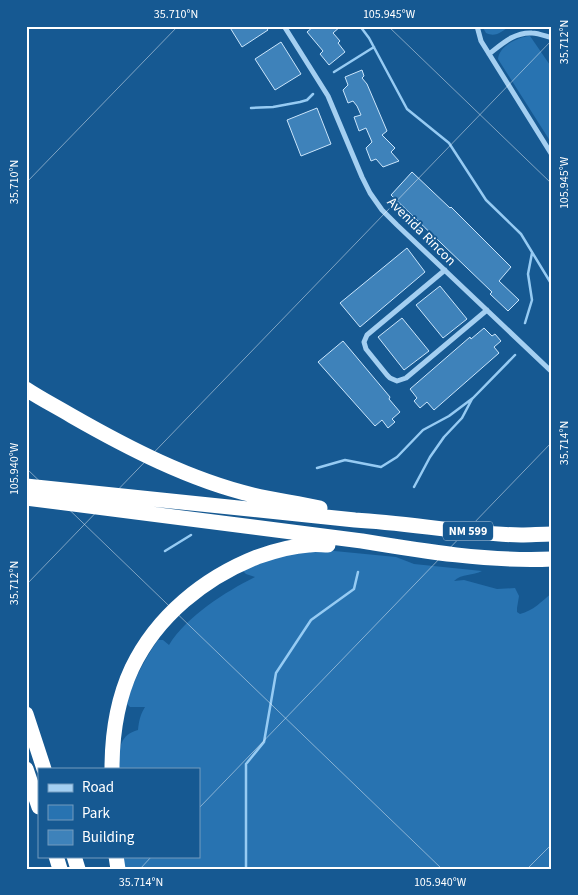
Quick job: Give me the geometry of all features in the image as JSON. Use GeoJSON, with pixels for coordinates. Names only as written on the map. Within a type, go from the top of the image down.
{"type":"FeatureCollection","features":[{"type":"Feature","properties":{"kind":"highway"},"geometry":{"type":"LineString","coordinates":[[26,389],[124,444],[156,460],[196,476],[252,494],[385,522]]}},
{"type":"Feature","properties":{"kind":"highway"},"geometry":{"type":"LineString","coordinates":[[26,486],[385,522]]}},
{"type":"Feature","properties":{"kind":"highway"},"geometry":{"type":"LineString","coordinates":[[26,498],[362,541],[400,548]]}},
{"type":"Feature","properties":{"kind":"highway","name":"NM 599"},"geometry":{"type":"LineString","coordinates":[[385,522],[491,533],[521,535],[552,534]]}},
{"type":"Feature","properties":{"kind":"highway"},"geometry":{"type":"LineString","coordinates":[[112,768],[114,724],[119,703],[132,669],[156,629],[176,608],[207,582],[244,562],[290,547],[309,545],[400,548]]}},
{"type":"Feature","properties":{"kind":"highway","name":"NM 599"},"geometry":{"type":"LineString","coordinates":[[400,548],[506,559],[552,558]]}},
{"type":"Feature","properties":{"kind":"highway"},"geometry":{"type":"LineString","coordinates":[[26,714],[44,768]]}},
{"type":"Feature","properties":{"kind":"highway"},"geometry":{"type":"LineString","coordinates":[[26,769],[38,804]]}},
{"type":"Feature","properties":{"kind":"street","name":"Avenida Rincon"},"geometry":{"type":"LineString","coordinates":[[284,26],[328,96],[370,193],[389,217],[552,372]]}},
{"type":"Feature","properties":{"kind":"street"},"geometry":{"type":"LineString","coordinates":[[477,26],[481,41],[552,155]]}},
{"type":"Feature","properties":{"kind":"street"},"geometry":{"type":"LineString","coordinates":[[489,54],[510,38],[522,34],[534,33],[552,38]]}},
{"type":"Feature","properties":{"kind":"street"},"geometry":{"type":"LineString","coordinates":[[445,270],[365,338],[366,349],[390,378],[397,381],[406,378],[486,310]]}},
{"type":"Feature","properties":{"kind":"green space"},"geometry":{"type":"Polygon","coordinates":[[[482,26],[510,26],[493,35],[486,33],[482,26]]]}},
{"type":"Feature","properties":{"kind":"green space"},"geometry":{"type":"Polygon","coordinates":[[[530,36],[552,68],[552,144],[498,59],[505,46],[520,38],[530,36]]]}},
{"type":"Feature","properties":{"kind":"green space"},"geometry":{"type":"Polygon","coordinates":[[[324,550],[396,557],[414,564],[482,571],[457,578],[454,581],[464,580],[497,589],[515,588],[519,596],[517,612],[520,614],[533,608],[552,593],[552,869],[124,869],[122,858],[200,858],[200,768],[118,768],[123,740],[131,732],[138,730],[140,718],[145,707],[130,707],[126,703],[140,670],[158,640],[163,640],[169,645],[196,615],[231,590],[255,577],[243,571],[262,562],[295,553],[324,550]]]}},
{"type":"Feature","properties":{"kind":"building"},"geometry":{"type":"Polygon","coordinates":[[[229,26],[265,26],[268,30],[242,47],[229,26]]]}},
{"type":"Feature","properties":{"kind":"building"},"geometry":{"type":"Polygon","coordinates":[[[314,26],[341,26],[333,33],[340,41],[338,43],[345,52],[329,65],[320,54],[323,51],[307,32],[314,26]]]}},
{"type":"Feature","properties":{"kind":"building"},"geometry":{"type":"Polygon","coordinates":[[[281,42],[301,74],[275,90],[255,59],[281,42]]]}},
{"type":"Feature","properties":{"kind":"building"},"geometry":{"type":"Polygon","coordinates":[[[362,70],[364,76],[362,78],[367,84],[387,131],[382,135],[395,148],[391,152],[399,161],[383,167],[376,159],[371,161],[366,148],[372,142],[366,128],[359,131],[354,117],[361,115],[353,101],[348,103],[343,90],[348,85],[345,77],[362,70]]]}},
{"type":"Feature","properties":{"kind":"building"},"geometry":{"type":"Polygon","coordinates":[[[317,108],[331,144],[301,156],[287,120],[317,108]]]}},
{"type":"Feature","properties":{"kind":"building"},"geometry":{"type":"Polygon","coordinates":[[[412,172],[451,207],[511,267],[499,281],[519,300],[508,311],[490,294],[492,292],[391,195],[412,172]]]}},
{"type":"Feature","properties":{"kind":"building"},"geometry":{"type":"Polygon","coordinates":[[[407,248],[425,272],[360,327],[340,303],[407,248]]]}},
{"type":"Feature","properties":{"kind":"building"},"geometry":{"type":"Polygon","coordinates":[[[440,286],[467,319],[443,338],[416,305],[440,286]]]}},
{"type":"Feature","properties":{"kind":"building"},"geometry":{"type":"Polygon","coordinates":[[[402,318],[429,351],[404,370],[378,337],[402,318]]]}},
{"type":"Feature","properties":{"kind":"building"},"geometry":{"type":"Polygon","coordinates":[[[484,328],[492,336],[495,334],[501,341],[494,347],[499,353],[434,410],[427,402],[420,408],[414,401],[417,398],[410,389],[470,337],[471,339],[484,328]]]}},
{"type":"Feature","properties":{"kind":"building"},"geometry":{"type":"Polygon","coordinates":[[[343,341],[390,397],[389,399],[400,412],[392,419],[395,422],[388,428],[382,420],[375,426],[318,362],[343,341]]]}},
{"type":"Feature","properties":{"kind":"waterway"},"geometry":{"type":"LineString","coordinates":[[360,26],[369,38],[407,109],[449,143],[486,200],[521,234],[552,285]]}},
{"type":"Feature","properties":{"kind":"waterway"},"geometry":{"type":"LineString","coordinates":[[334,72],[374,47]]}},
{"type":"Feature","properties":{"kind":"waterway"},"geometry":{"type":"LineString","coordinates":[[251,108],[273,107],[300,102],[307,100],[313,94]]}},
{"type":"Feature","properties":{"kind":"waterway"},"geometry":{"type":"LineString","coordinates":[[525,323],[532,300],[528,274],[532,253]]}},
{"type":"Feature","properties":{"kind":"waterway"},"geometry":{"type":"LineString","coordinates":[[317,468],[345,460],[381,467],[397,457],[423,430],[449,416],[473,398],[515,355]]}},
{"type":"Feature","properties":{"kind":"waterway"},"geometry":{"type":"LineString","coordinates":[[414,487],[430,457],[444,437],[462,418],[472,399]]}},
{"type":"Feature","properties":{"kind":"waterway"},"geometry":{"type":"LineString","coordinates":[[165,551],[191,535]]}},
{"type":"Feature","properties":{"kind":"waterway"},"geometry":{"type":"LineString","coordinates":[[246,869],[246,764],[264,742],[276,673],[311,620],[354,589],[358,572]]}}]}
